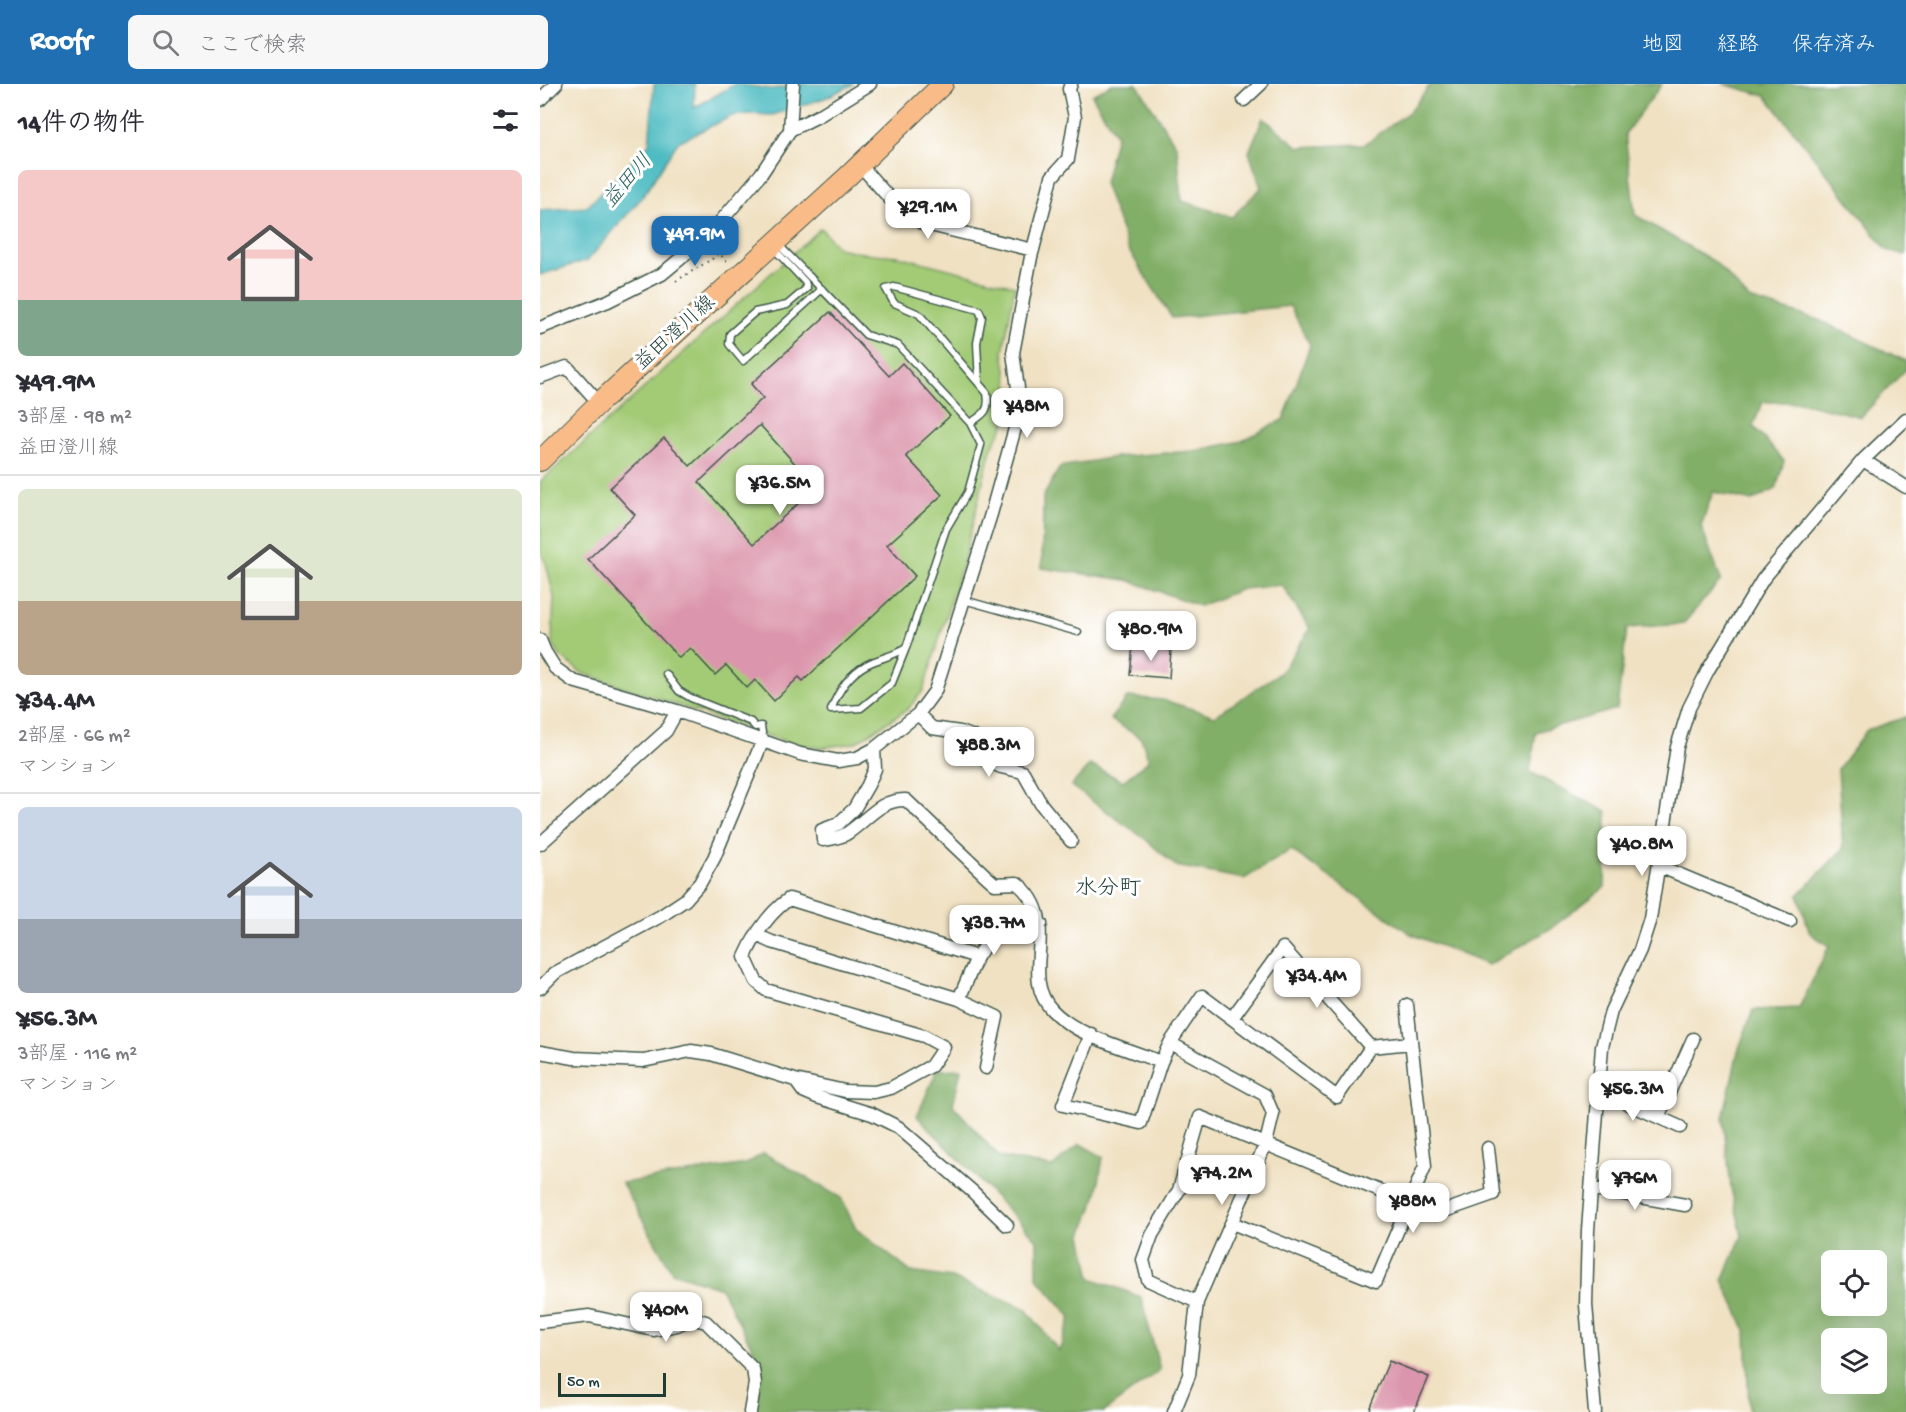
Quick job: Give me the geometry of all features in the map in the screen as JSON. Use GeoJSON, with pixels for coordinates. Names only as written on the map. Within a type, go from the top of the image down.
{"type":"FeatureCollection","features":[{"type":"Feature","properties":{"kind":"main road","name":"益田澄川線"},"geometry":{"type":"LineString","coordinates":[[540,461],[599,403],[860,165],[943,84]]}},
{"type":"Feature","properties":{"kind":"street"},"geometry":{"type":"LineString","coordinates":[[540,100],[556,84]]}},
{"type":"Feature","properties":{"kind":"street"},"geometry":{"type":"LineString","coordinates":[[540,328],[608,301],[662,274],[710,234],[761,174],[790,130],[793,84]]}},
{"type":"Feature","properties":{"kind":"street"},"geometry":{"type":"LineString","coordinates":[[790,130],[820,115],[870,84]]}},
{"type":"Feature","properties":{"kind":"street"},"geometry":{"type":"LineString","coordinates":[[540,640],[555,668],[573,681],[676,711],[800,754],[838,761],[857,758],[874,749],[918,714],[935,691],[1017,421],[1018,388],[1013,353],[1033,250],[1052,177],[1068,159],[1075,117],[1071,84]]}},
{"type":"Feature","properties":{"kind":"street"},"geometry":{"type":"LineString","coordinates":[[1244,100],[1261,84]]}},
{"type":"Feature","properties":{"kind":"street"},"geometry":{"type":"LineString","coordinates":[[860,165],[901,211],[922,223],[1033,250]]}},
{"type":"Feature","properties":{"kind":"street"},"geometry":{"type":"LineString","coordinates":[[540,377],[567,367],[599,403]]}},
{"type":"Feature","properties":{"kind":"street"},"geometry":{"type":"LineString","coordinates":[[1595,1412],[1586,1305],[1591,1188],[1602,1047],[1611,1011],[1640,950],[1650,920],[1677,747],[1689,708],[1708,670],[1763,579],[1863,460],[1906,419]]}},
{"type":"Feature","properties":{"kind":"street"},"geometry":{"type":"LineString","coordinates":[[1863,460],[1906,488]]}},
{"type":"Feature","properties":{"kind":"street"},"geometry":{"type":"LineString","coordinates":[[540,844],[666,731],[676,711]]}},
{"type":"Feature","properties":{"kind":"street"},"geometry":{"type":"LineString","coordinates":[[918,714],[932,728],[960,732],[974,737],[980,757],[1001,767],[1023,772],[1041,804],[1071,841]]}},
{"type":"Feature","properties":{"kind":"street"},"geometry":{"type":"LineString","coordinates":[[540,988],[555,973],[661,916],[685,900],[700,883],[714,858],[763,740]]}},
{"type":"Feature","properties":{"kind":"street"},"geometry":{"type":"LineString","coordinates":[[874,749],[875,769],[868,785],[854,809],[838,824],[822,830],[823,840],[844,835],[882,805],[895,800],[906,800],[995,884],[1017,883],[1029,893],[1041,924],[1039,990],[1052,1009],[1064,1021],[1161,1062]]}},
{"type":"Feature","properties":{"kind":"street"},"geometry":{"type":"LineString","coordinates":[[1659,866],[1790,921]]}},
{"type":"Feature","properties":{"kind":"street"},"geometry":{"type":"LineString","coordinates":[[540,1052],[574,1058],[643,1061],[691,1051],[711,1054],[795,1080],[844,1091],[874,1092],[891,1088],[931,1065],[944,1047],[924,1036],[766,990],[756,981],[745,957],[756,934],[775,909],[789,899],[977,957]]}},
{"type":"Feature","properties":{"kind":"street"},"geometry":{"type":"LineString","coordinates":[[959,999],[977,957],[992,934],[1041,924]]}},
{"type":"Feature","properties":{"kind":"street"},"geometry":{"type":"LineString","coordinates":[[756,934],[772,942],[959,999],[997,1017],[986,1068]]}},
{"type":"Feature","properties":{"kind":"street"},"geometry":{"type":"LineString","coordinates":[[1232,1018],[1283,948],[1371,1047]]}},
{"type":"Feature","properties":{"kind":"street"},"geometry":{"type":"LineString","coordinates":[[1091,1034],[1063,1105],[1141,1123],[1161,1062],[1170,1043],[1202,996],[1336,1097],[1371,1047],[1411,1043]]}},
{"type":"Feature","properties":{"kind":"street"},"geometry":{"type":"LineString","coordinates":[[1232,1222],[1376,1281],[1425,1166],[1407,1005]]}},
{"type":"Feature","properties":{"kind":"street"},"geometry":{"type":"LineString","coordinates":[[1658,1117],[1693,1039]]}},
{"type":"Feature","properties":{"kind":"street"},"geometry":{"type":"LineString","coordinates":[[1170,1043],[1265,1095],[1273,1114],[1266,1143],[1197,1302],[1189,1375],[1174,1412]]}},
{"type":"Feature","properties":{"kind":"street"},"geometry":{"type":"LineString","coordinates":[[795,1080],[803,1090],[817,1097],[872,1114],[898,1127],[973,1191],[1007,1225]]}},
{"type":"Feature","properties":{"kind":"street"},"geometry":{"type":"LineString","coordinates":[[1598,1090],[1680,1127]]}},
{"type":"Feature","properties":{"kind":"street"},"geometry":{"type":"LineString","coordinates":[[1197,1302],[1149,1280],[1143,1260],[1152,1235],[1179,1191],[1200,1117],[1436,1214],[1493,1194],[1488,1148]]}},
{"type":"Feature","properties":{"kind":"street"},"geometry":{"type":"LineString","coordinates":[[1591,1188],[1685,1205]]}},
{"type":"Feature","properties":{"kind":"street"},"geometry":{"type":"LineString","coordinates":[[540,1322],[589,1316],[654,1330],[677,1325],[692,1318],[706,1322],[753,1369],[755,1383],[750,1412]]}},
{"type":"Feature","properties":{"kind":"lane"},"geometry":{"type":"LineString","coordinates":[[774,245],[807,288],[788,305],[755,312],[730,334],[729,344],[743,361],[822,289]]}},
{"type":"Feature","properties":{"kind":"lane"},"geometry":{"type":"LineString","coordinates":[[774,245],[866,334],[898,345],[970,423],[981,445],[968,492],[946,529],[906,648],[892,683],[861,708],[831,710],[839,688],[865,666],[896,655],[906,648]]}},
{"type":"Feature","properties":{"kind":"lane"},"geometry":{"type":"LineString","coordinates":[[970,423],[983,416],[989,404],[987,393],[919,314],[894,303],[886,289],[894,288],[979,310],[982,317],[977,343],[979,383]]}},
{"type":"Feature","properties":{"kind":"lane"},"geometry":{"type":"LineString","coordinates":[[964,600],[1078,632]]}},
{"type":"Feature","properties":{"kind":"lane"},"geometry":{"type":"LineString","coordinates":[[666,674],[679,691],[691,698],[751,722],[755,727],[761,726],[763,740]]}},
{"type":"Feature","properties":{"kind":"green space"},"geometry":{"type":"Polygon","coordinates":[[[1112,84],[1137,84],[1177,147],[1182,201],[1232,217],[1261,188],[1249,152],[1263,118],[1299,147],[1365,144],[1410,111],[1431,84],[1662,84],[1625,134],[1635,215],[1715,262],[1749,299],[1819,320],[1906,361],[1906,369],[1861,417],[1800,402],[1763,402],[1753,426],[1784,461],[1776,489],[1752,501],[1713,492],[1701,526],[1721,580],[1683,624],[1627,628],[1617,709],[1536,732],[1530,772],[1607,812],[1605,887],[1550,929],[1488,965],[1411,934],[1291,850],[1244,879],[1176,866],[1145,839],[1071,786],[1090,765],[1123,781],[1149,760],[1141,738],[1110,719],[1128,697],[1163,700],[1215,716],[1281,672],[1310,629],[1282,585],[1242,589],[1200,606],[1127,580],[1042,568],[1043,497],[1060,467],[1115,457],[1194,451],[1242,441],[1284,419],[1310,345],[1290,306],[1172,318],[1128,249],[1104,183],[1116,135],[1092,95],[1112,84]]]}},
{"type":"Feature","properties":{"kind":"green space"},"geometry":{"type":"Polygon","coordinates":[[[1723,84],[1906,84],[1906,255],[1887,250],[1766,96],[1723,84]]]}},
{"type":"Feature","properties":{"kind":"green space"},"geometry":{"type":"Polygon","coordinates":[[[821,228],[838,248],[898,256],[1015,286],[1003,352],[1009,387],[1009,416],[991,449],[964,559],[923,691],[908,709],[855,743],[820,748],[790,743],[582,673],[560,656],[552,642],[554,597],[546,563],[540,552],[540,482],[821,228]]]}},
{"type":"Feature","properties":{"kind":"green space"},"geometry":{"type":"Polygon","coordinates":[[[1906,717],[1906,1412],[1749,1412],[1746,1331],[1723,1280],[1742,1236],[1731,1188],[1723,1118],[1738,1051],[1753,1010],[1799,1008],[1829,946],[1810,933],[1798,895],[1843,849],[1838,769],[1867,730],[1906,717]]]}},
{"type":"Feature","properties":{"kind":"green space"},"geometry":{"type":"Polygon","coordinates":[[[961,1069],[953,1105],[999,1157],[1052,1167],[1080,1144],[1103,1157],[1097,1194],[1082,1235],[1091,1278],[1141,1297],[1160,1370],[1104,1412],[754,1412],[761,1365],[721,1288],[672,1272],[622,1183],[746,1164],[764,1153],[841,1198],[856,1229],[911,1272],[952,1278],[1025,1308],[1059,1351],[1071,1317],[1037,1278],[1037,1240],[917,1116],[937,1070],[961,1069]]]}},
{"type":"Feature","properties":{"kind":"water","name":"益田川"},"geometry":{"type":"Polygon","coordinates":[[[654,84],[695,84],[694,108],[735,84],[772,89],[800,84],[854,84],[825,98],[773,115],[732,116],[678,142],[643,196],[588,260],[540,275],[540,210],[587,207],[649,144],[654,84]]]}},
{"type":"Feature","properties":{"kind":"building"},"geometry":{"type":"Polygon","coordinates":[[[830,312],[889,376],[902,363],[950,416],[906,456],[942,495],[887,545],[915,576],[803,681],[799,677],[774,701],[755,680],[747,688],[726,665],[715,675],[690,648],[679,658],[588,559],[635,515],[610,488],[664,438],[690,466],[763,398],[751,384],[830,312]],[[760,425],[699,482],[754,544],[816,487],[760,425]]]}},
{"type":"Feature","properties":{"kind":"building"},"geometry":{"type":"Polygon","coordinates":[[[1133,645],[1171,650],[1169,678],[1130,675],[1133,645]]]}},
{"type":"Feature","properties":{"kind":"building"},"geometry":{"type":"Polygon","coordinates":[[[1389,1361],[1429,1377],[1414,1412],[1368,1412],[1389,1361]]]}},
{"type":"Feature","properties":{"kind":"district","name":"水分町"},"geometry":{"type":"Point","coordinates":[1108,890]}}]}
